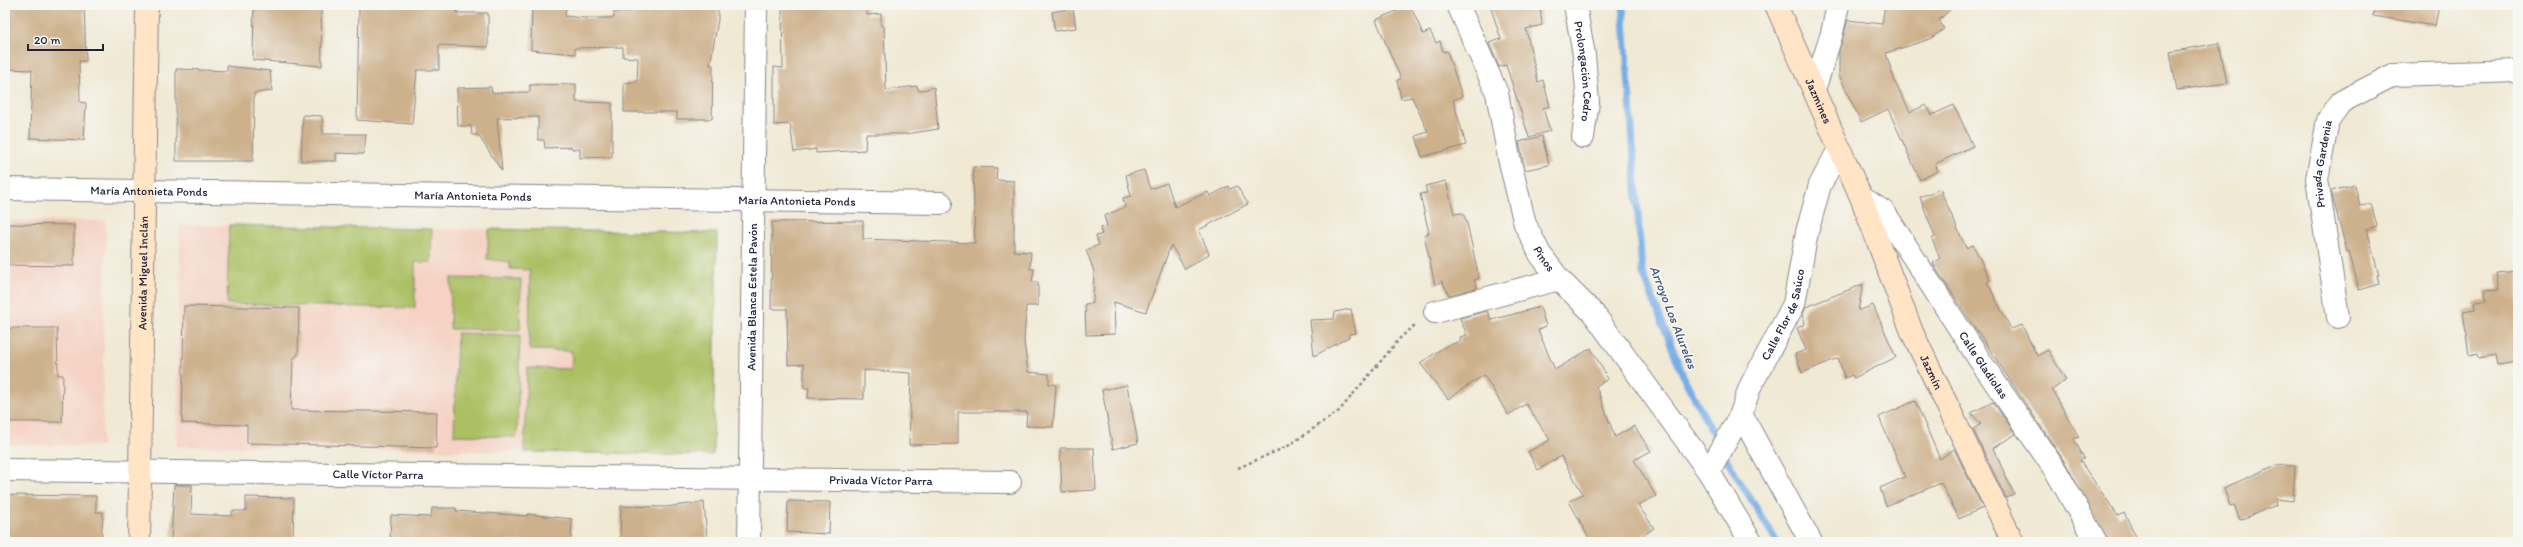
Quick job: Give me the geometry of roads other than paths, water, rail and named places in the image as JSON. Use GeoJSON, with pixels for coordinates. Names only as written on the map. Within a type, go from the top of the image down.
{"type":"FeatureCollection","features":[{"type":"Feature","properties":{"kind":"main road","name":"Avenida Miguel Inclán"},"geometry":{"type":"LineString","coordinates":[[139,542],[147,5]]}},
{"type":"Feature","properties":{"kind":"main road","name":"Jazmines"},"geometry":{"type":"LineString","coordinates":[[1776,5],[1861,197]]}},
{"type":"Feature","properties":{"kind":"main road","name":"Jazmín"},"geometry":{"type":"LineString","coordinates":[[1861,197],[1912,332],[2014,542]]}},
{"type":"Feature","properties":{"kind":"street","name":"Avenida Blanca Estela Pavón"},"geometry":{"type":"LineString","coordinates":[[749,542],[756,5]]}},
{"type":"Feature","properties":{"kind":"street","name":"Pinos"},"geometry":{"type":"LineString","coordinates":[[1458,5],[1497,93],[1509,158],[1525,224],[1540,254],[1558,279],[1594,314],[1710,468],[1751,542]]}},
{"type":"Feature","properties":{"kind":"street","name":"Prolongación Cedro"},"geometry":{"type":"LineString","coordinates":[[1575,5],[1584,55],[1588,102],[1583,137]]}},
{"type":"Feature","properties":{"kind":"street"},"geometry":{"type":"LineString","coordinates":[[1814,90],[1832,34],[1838,5]]}},
{"type":"Feature","properties":{"kind":"street","name":"Privada Gardenia"},"geometry":{"type":"LineString","coordinates":[[2338,317],[2317,179],[2328,120],[2342,102],[2393,75],[2518,71]]}},
{"type":"Feature","properties":{"kind":"street","name":"Calle Flor de Saúco"},"geometry":{"type":"LineString","coordinates":[[1710,468],[1741,414],[1750,387],[1794,304],[1807,232],[1820,185],[1839,149]]}},
{"type":"Feature","properties":{"kind":"street","name":"María Antonieta Ponds"},"geometry":{"type":"LineString","coordinates":[[5,189],[754,202],[941,203]]}},
{"type":"Feature","properties":{"kind":"street","name":"Calle Gladiolas"},"geometry":{"type":"LineString","coordinates":[[1861,197],[1884,212],[1981,362],[2056,471],[2096,542]]}},
{"type":"Feature","properties":{"kind":"street"},"geometry":{"type":"LineString","coordinates":[[1435,312],[1558,279]]}},
{"type":"Feature","properties":{"kind":"street"},"geometry":{"type":"LineString","coordinates":[[1741,414],[1811,542]]}},
{"type":"Feature","properties":{"kind":"street","name":"Calle Víctor Parra"},"geometry":{"type":"LineString","coordinates":[[5,470],[751,479]]}},
{"type":"Feature","properties":{"kind":"street","name":"Privada Víctor Parra"},"geometry":{"type":"LineString","coordinates":[[751,479],[1010,482]]}},
{"type":"Feature","properties":{"kind":"waterway","name":"Arroyo Los Alureles"},"geometry":{"type":"LineString","coordinates":[[1623,5],[1642,271],[1684,378],[1727,460],[1777,542]]}}]}
